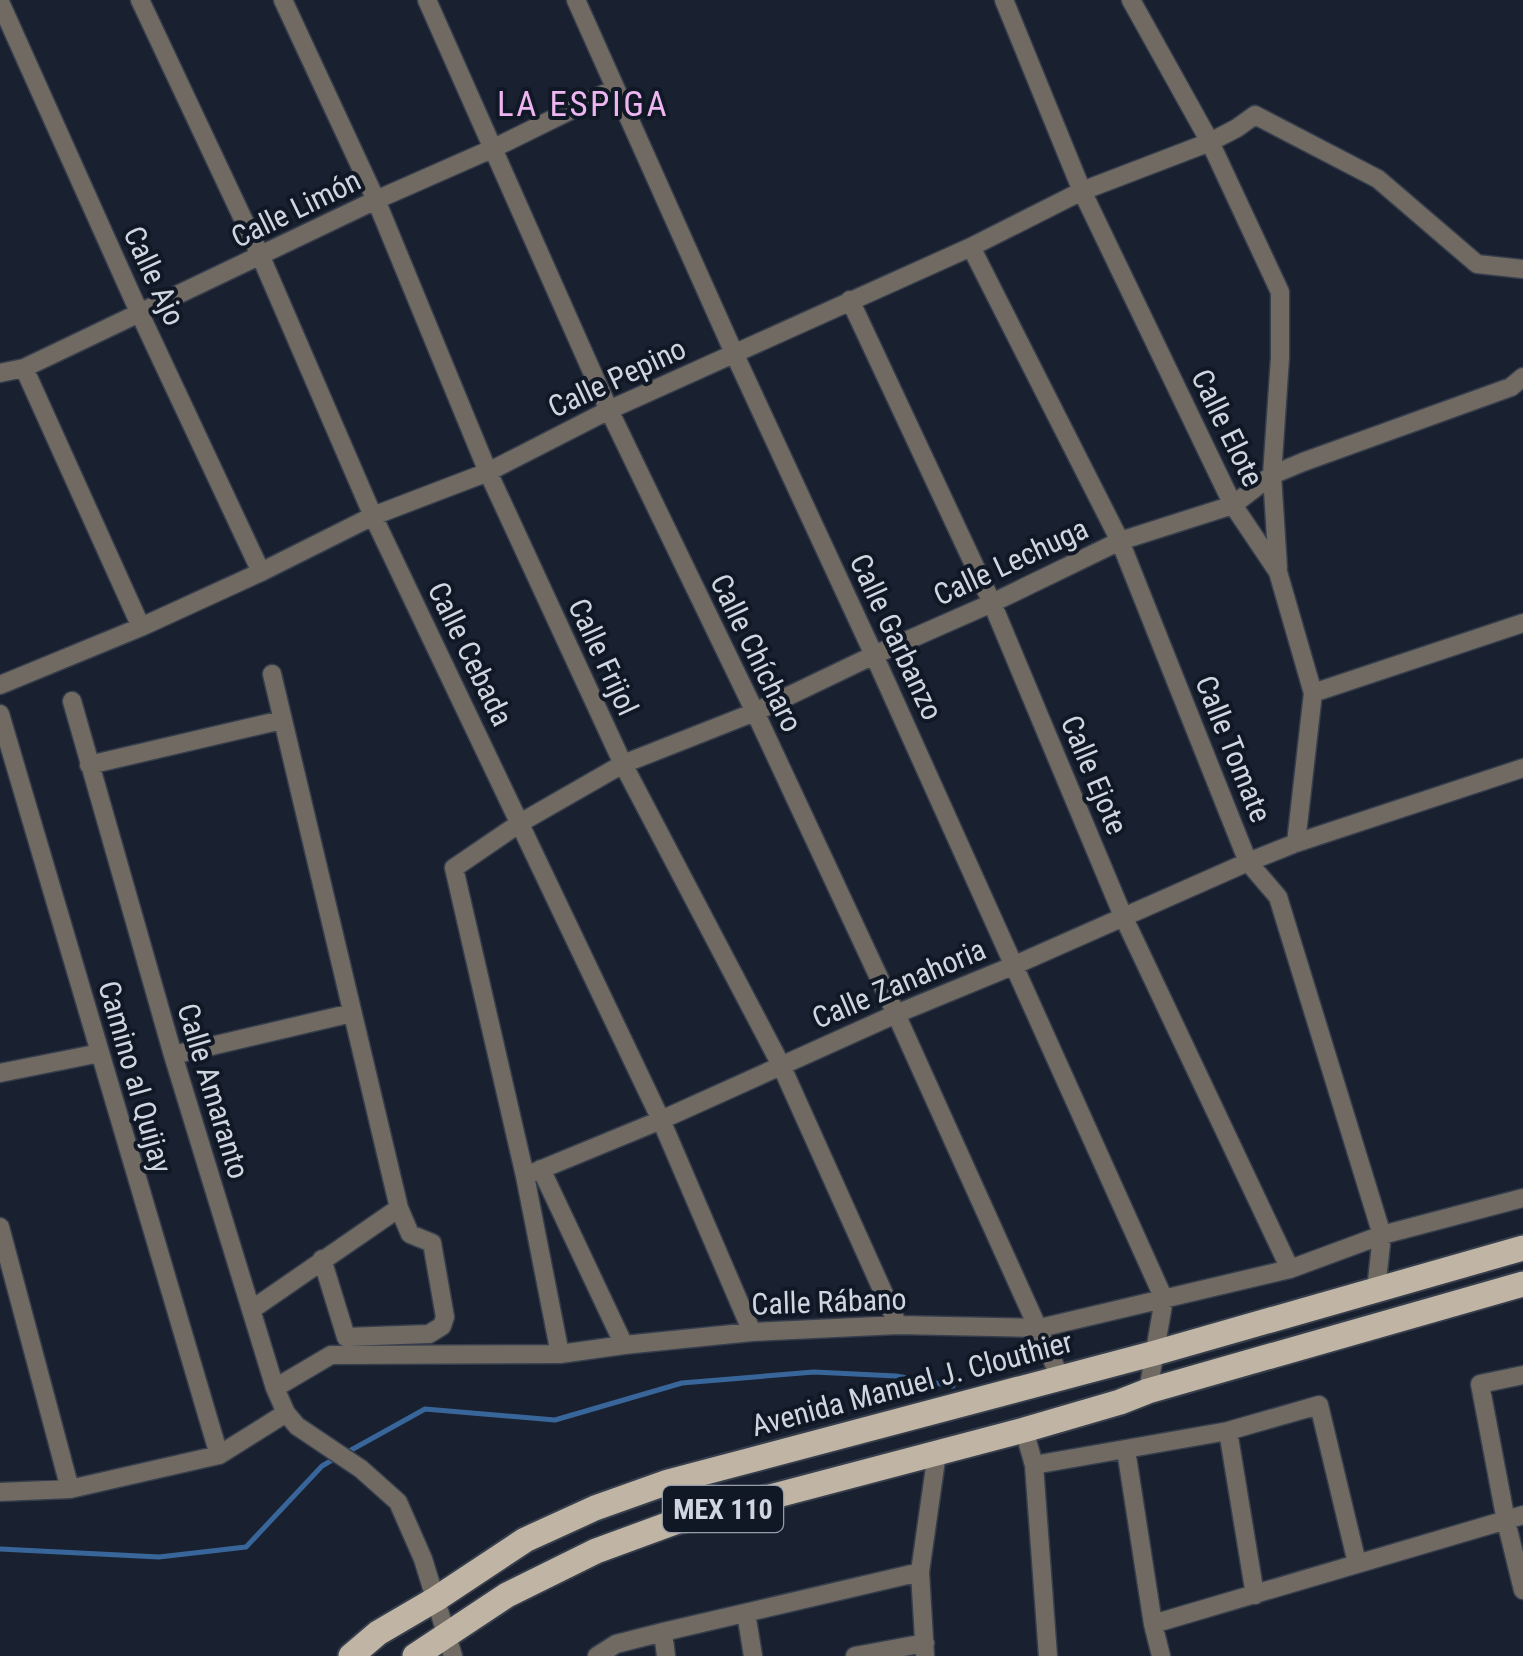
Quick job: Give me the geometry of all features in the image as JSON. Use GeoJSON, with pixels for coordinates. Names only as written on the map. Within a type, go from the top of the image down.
{"type":"FeatureCollection","features":[{"type":"Feature","properties":{"kind":"main road","name":"Avenida Manuel J. Clouthier"},"geometry":{"type":"LineString","coordinates":[[351,1656],[378,1633],[525,1540],[595,1508],[668,1482],[1156,1353],[1523,1248]]}},
{"type":"Feature","properties":{"kind":"main road","name":"MEX 110"},"geometry":{"type":"LineString","coordinates":[[416,1656],[450,1645],[507,1595],[596,1551],[659,1528],[1024,1430],[1523,1284]]}},
{"type":"Feature","properties":{"kind":"street","name":"Calle Cebada"},"geometry":{"type":"LineString","coordinates":[[140,0],[261,257],[373,516],[661,1120],[752,1332]]}},
{"type":"Feature","properties":{"kind":"street","name":"Calle Frijol"},"geometry":{"type":"LineString","coordinates":[[283,0],[376,200],[488,472],[623,764],[781,1064],[898,1325]]}},
{"type":"Feature","properties":{"kind":"street","name":"Calle Chícharo"},"geometry":{"type":"LineString","coordinates":[[427,0],[608,410],[755,712],[1060,1377]]}},
{"type":"Feature","properties":{"kind":"street","name":"Calle Garbanzo"},"geometry":{"type":"LineString","coordinates":[[576,0],[1164,1299]]}},
{"type":"Feature","properties":{"kind":"street","name":"Calle Elote"},"geometry":{"type":"LineString","coordinates":[[1004,0],[1082,191],[1233,505],[1278,572],[1313,693],[1296,843]]}},
{"type":"Feature","properties":{"kind":"street"},"geometry":{"type":"LineString","coordinates":[[1131,0],[1210,142],[1280,292],[1272,475],[1278,572]]}},
{"type":"Feature","properties":{"kind":"street","name":"Calle Ajo"},"geometry":{"type":"LineString","coordinates":[[0,2],[140,314],[262,572]]}},
{"type":"Feature","properties":{"kind":"street","name":"Calle Limón"},"geometry":{"type":"LineString","coordinates":[[0,373],[24,368],[614,89]]}},
{"type":"Feature","properties":{"kind":"street","name":"Calle Pepino"},"geometry":{"type":"LineString","coordinates":[[0,685],[141,628],[373,516],[488,472],[608,410],[971,247],[1082,191],[1210,142],[1255,116],[1378,178],[1477,264],[1523,269]]}},
{"type":"Feature","properties":{"kind":"street","name":"Calle Tomate"},"geometry":{"type":"LineString","coordinates":[[971,247],[1120,542],[1248,862],[1278,897],[1382,1236],[1376,1290]]}},
{"type":"Feature","properties":{"kind":"street","name":"Calle Ejote"},"geometry":{"type":"LineString","coordinates":[[850,300],[992,603],[1124,916],[1290,1270]]}},
{"type":"Feature","properties":{"kind":"street"},"geometry":{"type":"LineString","coordinates":[[24,368],[141,628]]}},
{"type":"Feature","properties":{"kind":"street","name":"Calle Lechuga"},"geometry":{"type":"LineString","coordinates":[[533,1172],[454,868],[520,822],[623,764],[755,712],[1120,542],[1233,505],[1272,475],[1511,387],[1523,377]]}},
{"type":"Feature","properties":{"kind":"street"},"geometry":{"type":"LineString","coordinates":[[1313,693],[1523,623]]}},
{"type":"Feature","properties":{"kind":"street"},"geometry":{"type":"LineString","coordinates":[[272,674],[399,1208],[410,1234],[432,1243],[445,1316],[442,1326],[429,1334],[346,1337],[322,1259]]}},
{"type":"Feature","properties":{"kind":"street","name":"Calle Amaranto"},"geometry":{"type":"LineString","coordinates":[[72,701],[172,1055],[275,1388],[292,1420]]}},
{"type":"Feature","properties":{"kind":"street","name":"Camino al Quijay"},"geometry":{"type":"LineString","coordinates":[[0,714],[218,1454]]}},
{"type":"Feature","properties":{"kind":"street"},"geometry":{"type":"LineString","coordinates":[[89,765],[282,720]]}},
{"type":"Feature","properties":{"kind":"street","name":"Calle Zanahoria"},"geometry":{"type":"LineString","coordinates":[[533,1172],[661,1120],[1248,862],[1523,768]]}},
{"type":"Feature","properties":{"kind":"street"},"geometry":{"type":"LineString","coordinates":[[172,1055],[352,1012]]}},
{"type":"Feature","properties":{"kind":"street"},"geometry":{"type":"LineString","coordinates":[[0,1073],[100,1053]]}},
{"type":"Feature","properties":{"kind":"street"},"geometry":{"type":"LineString","coordinates":[[533,1172],[624,1344]]}},
{"type":"Feature","properties":{"kind":"street"},"geometry":{"type":"LineString","coordinates":[[533,1172],[560,1354]]}},
{"type":"Feature","properties":{"kind":"street","name":"Calle Rábano"},"geometry":{"type":"LineString","coordinates":[[275,1388],[331,1355],[560,1354],[752,1332],[898,1325],[1040,1328],[1290,1270],[1382,1236],[1523,1198]]}},
{"type":"Feature","properties":{"kind":"street"},"geometry":{"type":"LineString","coordinates":[[251,1310],[399,1208]]}},
{"type":"Feature","properties":{"kind":"street"},"geometry":{"type":"LineString","coordinates":[[0,1227],[70,1489]]}},
{"type":"Feature","properties":{"kind":"street"},"geometry":{"type":"LineString","coordinates":[[1148,1391],[1164,1299]]}},
{"type":"Feature","properties":{"kind":"street"},"geometry":{"type":"LineString","coordinates":[[1523,1375],[1480,1384],[1514,1518],[1523,1590]]}},
{"type":"Feature","properties":{"kind":"street"},"geometry":{"type":"LineString","coordinates":[[1034,1465],[1228,1431],[1320,1405],[1357,1563]]}},
{"type":"Feature","properties":{"kind":"street"},"geometry":{"type":"LineString","coordinates":[[0,1492],[70,1489],[218,1454],[292,1420],[398,1502],[423,1559],[450,1645]]}},
{"type":"Feature","properties":{"kind":"street"},"geometry":{"type":"LineString","coordinates":[[1024,1430],[1034,1465],[1048,1656]]}},
{"type":"Feature","properties":{"kind":"street"},"geometry":{"type":"LineString","coordinates":[[1228,1431],[1254,1595]]}},
{"type":"Feature","properties":{"kind":"street"},"geometry":{"type":"LineString","coordinates":[[1126,1450],[1161,1656]]}},
{"type":"Feature","properties":{"kind":"street"},"geometry":{"type":"LineString","coordinates":[[855,1656],[925,1650],[920,1572],[938,1453]]}},
{"type":"Feature","properties":{"kind":"street"},"geometry":{"type":"LineString","coordinates":[[1154,1624],[1514,1518]]}},
{"type":"Feature","properties":{"kind":"street"},"geometry":{"type":"LineString","coordinates":[[597,1656],[616,1644],[920,1572]]}},
{"type":"Feature","properties":{"kind":"street"},"geometry":{"type":"LineString","coordinates":[[746,1613],[752,1656]]}},
{"type":"Feature","properties":{"kind":"street"},"geometry":{"type":"LineString","coordinates":[[663,1632],[666,1656]]}},
{"type":"Feature","properties":{"kind":"waterway"},"geometry":{"type":"LineString","coordinates":[[344,1454],[425,1409],[555,1420],[682,1383],[814,1372],[896,1376],[953,1386]]}},
{"type":"Feature","properties":{"kind":"waterway"},"geometry":{"type":"LineString","coordinates":[[0,1549],[159,1557],[246,1547],[322,1466],[334,1459]]}},
{"type":"Feature","properties":{"kind":"district","name":"LA ESPIGA"},"geometry":{"type":"Point","coordinates":[583,104]}}]}
